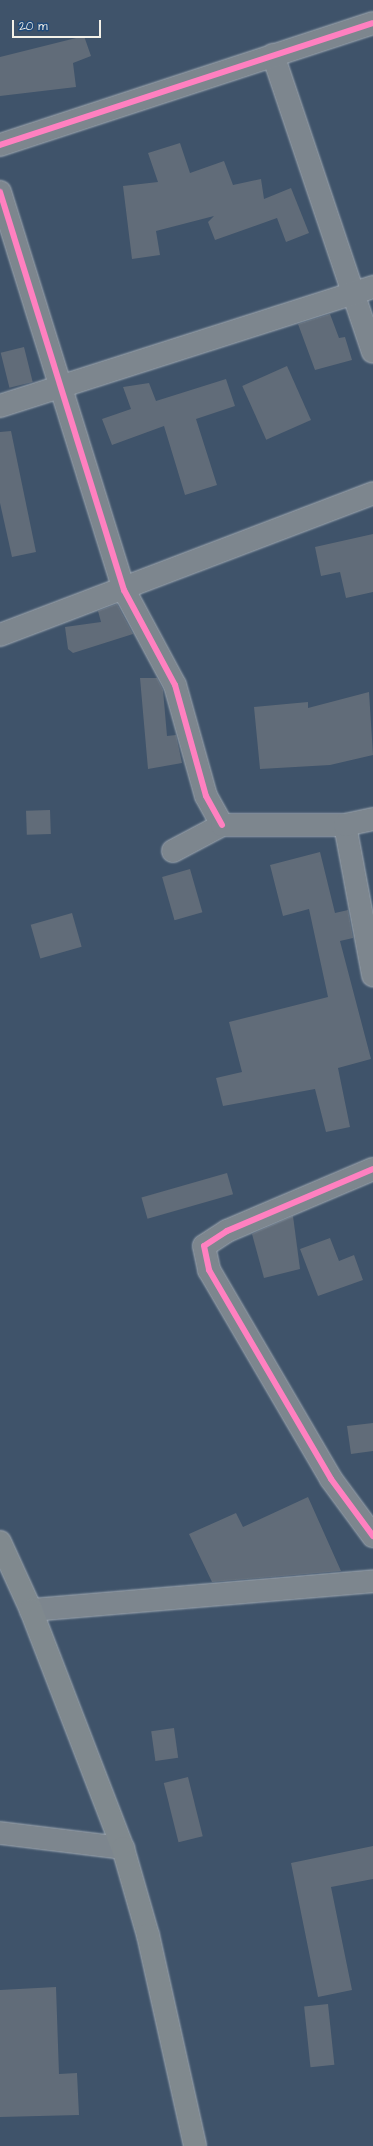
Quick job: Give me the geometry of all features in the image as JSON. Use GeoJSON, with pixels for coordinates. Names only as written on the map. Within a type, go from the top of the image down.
{"type":"FeatureCollection","features":[{"type":"Feature","properties":{"kind":"main road"},"geometry":{"type":"LineString","coordinates":[[0,1542],[32,1610],[123,1848],[148,1935],[195,2146]]}},
{"type":"Feature","properties":{"kind":"street"},"geometry":{"type":"LineString","coordinates":[[0,145],[373,22]]}},
{"type":"Feature","properties":{"kind":"street"},"geometry":{"type":"LineString","coordinates":[[273,55],[364,291],[373,352]]}},
{"type":"Feature","properties":{"kind":"street"},"geometry":{"type":"LineString","coordinates":[[0,192],[124,590],[175,685],[206,796],[222,825]]}},
{"type":"Feature","properties":{"kind":"street"},"geometry":{"type":"LineString","coordinates":[[0,406],[60,385],[364,291]]}},
{"type":"Feature","properties":{"kind":"street"},"geometry":{"type":"LineString","coordinates":[[0,635],[124,590],[373,492]]}},
{"type":"Feature","properties":{"kind":"street"},"geometry":{"type":"LineString","coordinates":[[173,851],[222,825],[345,825],[373,819]]}},
{"type":"Feature","properties":{"kind":"street"},"geometry":{"type":"LineString","coordinates":[[345,825],[373,975]]}},
{"type":"Feature","properties":{"kind":"street"},"geometry":{"type":"LineString","coordinates":[[373,1169],[227,1231],[204,1246],[209,1270],[252,1344],[332,1479],[373,1536]]}},
{"type":"Feature","properties":{"kind":"street"},"geometry":{"type":"LineString","coordinates":[[32,1610],[373,1581]]}},
{"type":"Feature","properties":{"kind":"street"},"geometry":{"type":"LineString","coordinates":[[0,1833],[123,1848]]}},
{"type":"Feature","properties":{"kind":"building"},"geometry":{"type":"Polygon","coordinates":[[[84,36],[91,56],[73,63],[76,87],[0,96],[0,57],[84,36]]]}},
{"type":"Feature","properties":{"kind":"building"},"geometry":{"type":"Polygon","coordinates":[[[180,143],[190,173],[224,161],[233,185],[261,179],[264,199],[291,188],[309,233],[286,242],[277,218],[215,240],[208,222],[214,216],[156,231],[160,255],[132,259],[123,186],[158,182],[148,153],[180,143]]]}},
{"type":"Feature","properties":{"kind":"building"},"geometry":{"type":"Polygon","coordinates":[[[330,314],[339,338],[345,337],[352,360],[315,370],[298,324],[330,314]]]}},
{"type":"Feature","properties":{"kind":"building"},"geometry":{"type":"Polygon","coordinates":[[[24,347],[33,382],[9,388],[1,353],[24,347]]]}},
{"type":"Feature","properties":{"kind":"building"},"geometry":{"type":"Polygon","coordinates":[[[287,366],[311,420],[266,440],[242,386],[287,366]]]}},
{"type":"Feature","properties":{"kind":"building"},"geometry":{"type":"Polygon","coordinates":[[[226,379],[235,406],[196,419],[217,485],[185,495],[164,426],[112,445],[102,419],[131,409],[123,387],[149,383],[156,401],[226,379]]]}},
{"type":"Feature","properties":{"kind":"building"},"geometry":{"type":"Polygon","coordinates":[[[11,431],[36,552],[12,557],[0,503],[0,432],[11,431]]]}},
{"type":"Feature","properties":{"kind":"building"},"geometry":{"type":"Polygon","coordinates":[[[373,534],[373,592],[346,598],[340,572],[321,576],[315,547],[373,534]]]}},
{"type":"Feature","properties":{"kind":"building"},"geometry":{"type":"Polygon","coordinates":[[[117,604],[133,634],[73,653],[68,649],[65,627],[101,622],[98,611],[117,604]]]}},
{"type":"Feature","properties":{"kind":"building"},"geometry":{"type":"Polygon","coordinates":[[[140,678],[157,678],[163,690],[167,736],[176,735],[182,763],[148,769],[140,678]]]}},
{"type":"Feature","properties":{"kind":"building"},"geometry":{"type":"Polygon","coordinates":[[[369,692],[373,755],[330,765],[260,769],[254,707],[308,702],[308,708],[369,692]]]}},
{"type":"Feature","properties":{"kind":"building"},"geometry":{"type":"Polygon","coordinates":[[[50,810],[51,834],[27,835],[26,811],[50,810]]]}},
{"type":"Feature","properties":{"kind":"building"},"geometry":{"type":"Polygon","coordinates":[[[320,852],[335,913],[348,910],[353,938],[340,941],[371,1059],[338,1068],[350,1127],[326,1132],[315,1089],[223,1106],[216,1078],[242,1072],[229,1022],[328,997],[309,909],[283,916],[270,865],[320,852]]]}},
{"type":"Feature","properties":{"kind":"building"},"geometry":{"type":"Polygon","coordinates":[[[190,869],[202,912],[175,920],[162,877],[190,869]]]}},
{"type":"Feature","properties":{"kind":"building"},"geometry":{"type":"Polygon","coordinates":[[[72,913],[82,947],[40,958],[31,925],[72,913]]]}},
{"type":"Feature","properties":{"kind":"building"},"geometry":{"type":"Polygon","coordinates":[[[227,1173],[233,1194],[148,1219],[141,1198],[227,1173]]]}},
{"type":"Feature","properties":{"kind":"building"},"geometry":{"type":"Polygon","coordinates":[[[293,1216],[300,1269],[264,1278],[252,1234],[293,1216]]]}},
{"type":"Feature","properties":{"kind":"building"},"geometry":{"type":"Polygon","coordinates":[[[330,1238],[339,1261],[354,1255],[363,1280],[318,1296],[300,1249],[330,1238]]]}},
{"type":"Feature","properties":{"kind":"building"},"geometry":{"type":"Polygon","coordinates":[[[373,1423],[373,1451],[351,1454],[347,1426],[373,1423]]]}},
{"type":"Feature","properties":{"kind":"building"},"geometry":{"type":"Polygon","coordinates":[[[308,1497],[341,1571],[212,1582],[189,1534],[236,1513],[243,1527],[308,1497]]]}},
{"type":"Feature","properties":{"kind":"building"},"geometry":{"type":"Polygon","coordinates":[[[174,1728],[178,1758],[155,1761],[151,1731],[174,1728]]]}},
{"type":"Feature","properties":{"kind":"building"},"geometry":{"type":"Polygon","coordinates":[[[188,1777],[203,1836],[178,1842],[164,1783],[188,1777]]]}},
{"type":"Feature","properties":{"kind":"building"},"geometry":{"type":"Polygon","coordinates":[[[373,1846],[373,1879],[331,1887],[352,1990],[318,1997],[291,1863],[373,1846]]]}},
{"type":"Feature","properties":{"kind":"building"},"geometry":{"type":"Polygon","coordinates":[[[56,1987],[59,2074],[77,2073],[79,2115],[0,2117],[0,1990],[56,1987]]]}},
{"type":"Feature","properties":{"kind":"building"},"geometry":{"type":"Polygon","coordinates":[[[328,2004],[334,2065],[311,2067],[304,2007],[328,2004]]]}},
{"type":"Feature","properties":{"kind":"cycle path"},"geometry":{"type":"LineString","coordinates":[[0,145],[373,23]]}},
{"type":"Feature","properties":{"kind":"cycle path"},"geometry":{"type":"LineString","coordinates":[[0,192],[124,590],[175,685],[206,796],[222,825]]}},
{"type":"Feature","properties":{"kind":"cycle path"},"geometry":{"type":"LineString","coordinates":[[373,1169],[227,1231],[204,1246],[209,1270],[331,1479],[373,1536]]}}]}
